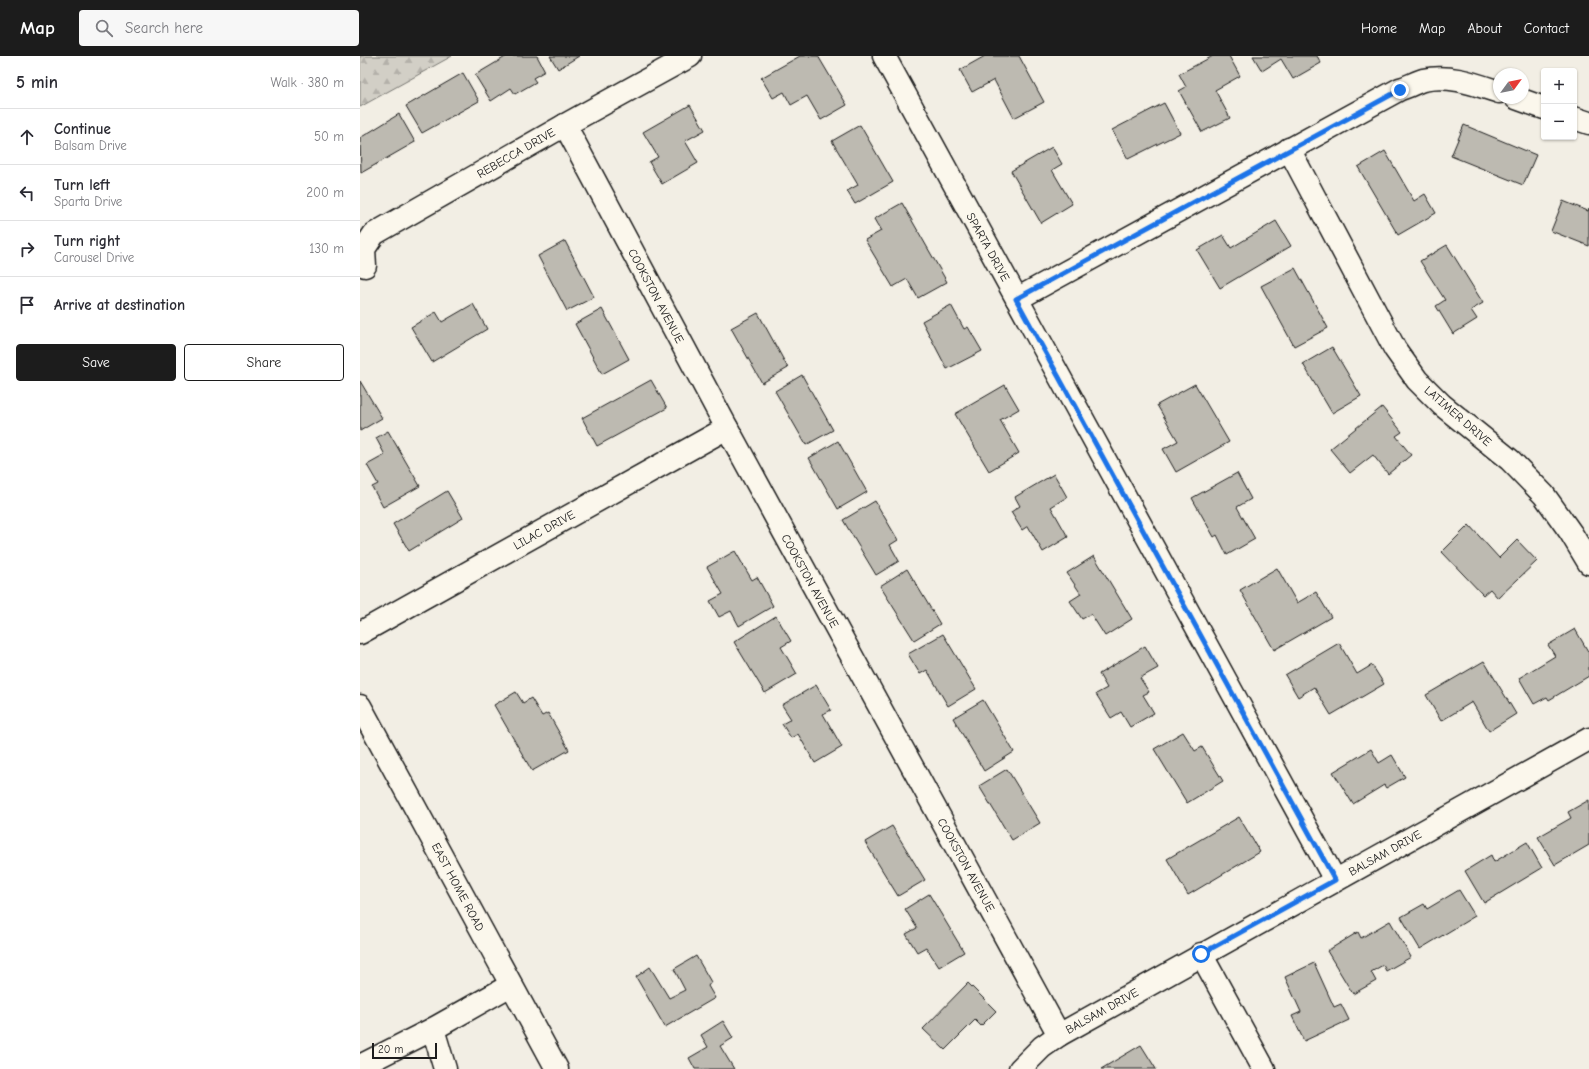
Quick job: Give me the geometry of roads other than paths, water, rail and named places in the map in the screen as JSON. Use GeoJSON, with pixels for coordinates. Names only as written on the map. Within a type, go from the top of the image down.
{"type":"FeatureCollection","features":[{"type":"Feature","properties":{"kind":"street","name":"REBECCA DRIVE"},"geometry":{"type":"LineString","coordinates":[[365,266],[364,249],[374,234],[565,125],[690,56]]}},
{"type":"Feature","properties":{"kind":"street","name":"SPARTA DRIVE"},"geometry":{"type":"LineString","coordinates":[[884,56],[1335,880]]}},
{"type":"Feature","properties":{"kind":"street"},"geometry":{"type":"LineString","coordinates":[[1016,299],[1289,149],[1400,90],[1424,80],[1445,78],[1466,81],[1493,90]]}},
{"type":"Feature","properties":{"kind":"street"},"geometry":{"type":"LineString","coordinates":[[1529,103],[1541,107]]}},
{"type":"Feature","properties":{"kind":"street"},"geometry":{"type":"LineString","coordinates":[[1577,119],[1589,123]]}},
{"type":"Feature","properties":{"kind":"street","name":"COOKSTON AVENUE"},"geometry":{"type":"LineString","coordinates":[[565,125],[727,428],[1059,1035]]}},
{"type":"Feature","properties":{"kind":"street","name":"LATIMER DRIVE"},"geometry":{"type":"LineString","coordinates":[[1289,149],[1395,349],[1417,380],[1442,405],[1510,460],[1544,495],[1571,533],[1589,563]]}},
{"type":"Feature","properties":{"kind":"street","name":"LILAC DRIVE"},"geometry":{"type":"LineString","coordinates":[[360,633],[727,428]]}},
{"type":"Feature","properties":{"kind":"street","name":"EAST HOME ROAD"},"geometry":{"type":"LineString","coordinates":[[360,706],[557,1069]]}},
{"type":"Feature","properties":{"kind":"street","name":"BALSAM DRIVE"},"geometry":{"type":"LineString","coordinates":[[1020,1069],[1042,1047],[1059,1035],[1201,954],[1589,739]]}},
{"type":"Feature","properties":{"kind":"street"},"geometry":{"type":"LineString","coordinates":[[1201,954],[1264,1069]]}},
{"type":"Feature","properties":{"kind":"street"},"geometry":{"type":"LineString","coordinates":[[360,1066],[511,985]]}},
{"type":"Feature","properties":{"kind":"street"},"geometry":{"type":"LineString","coordinates":[[433,1028],[445,1069]]}}]}
